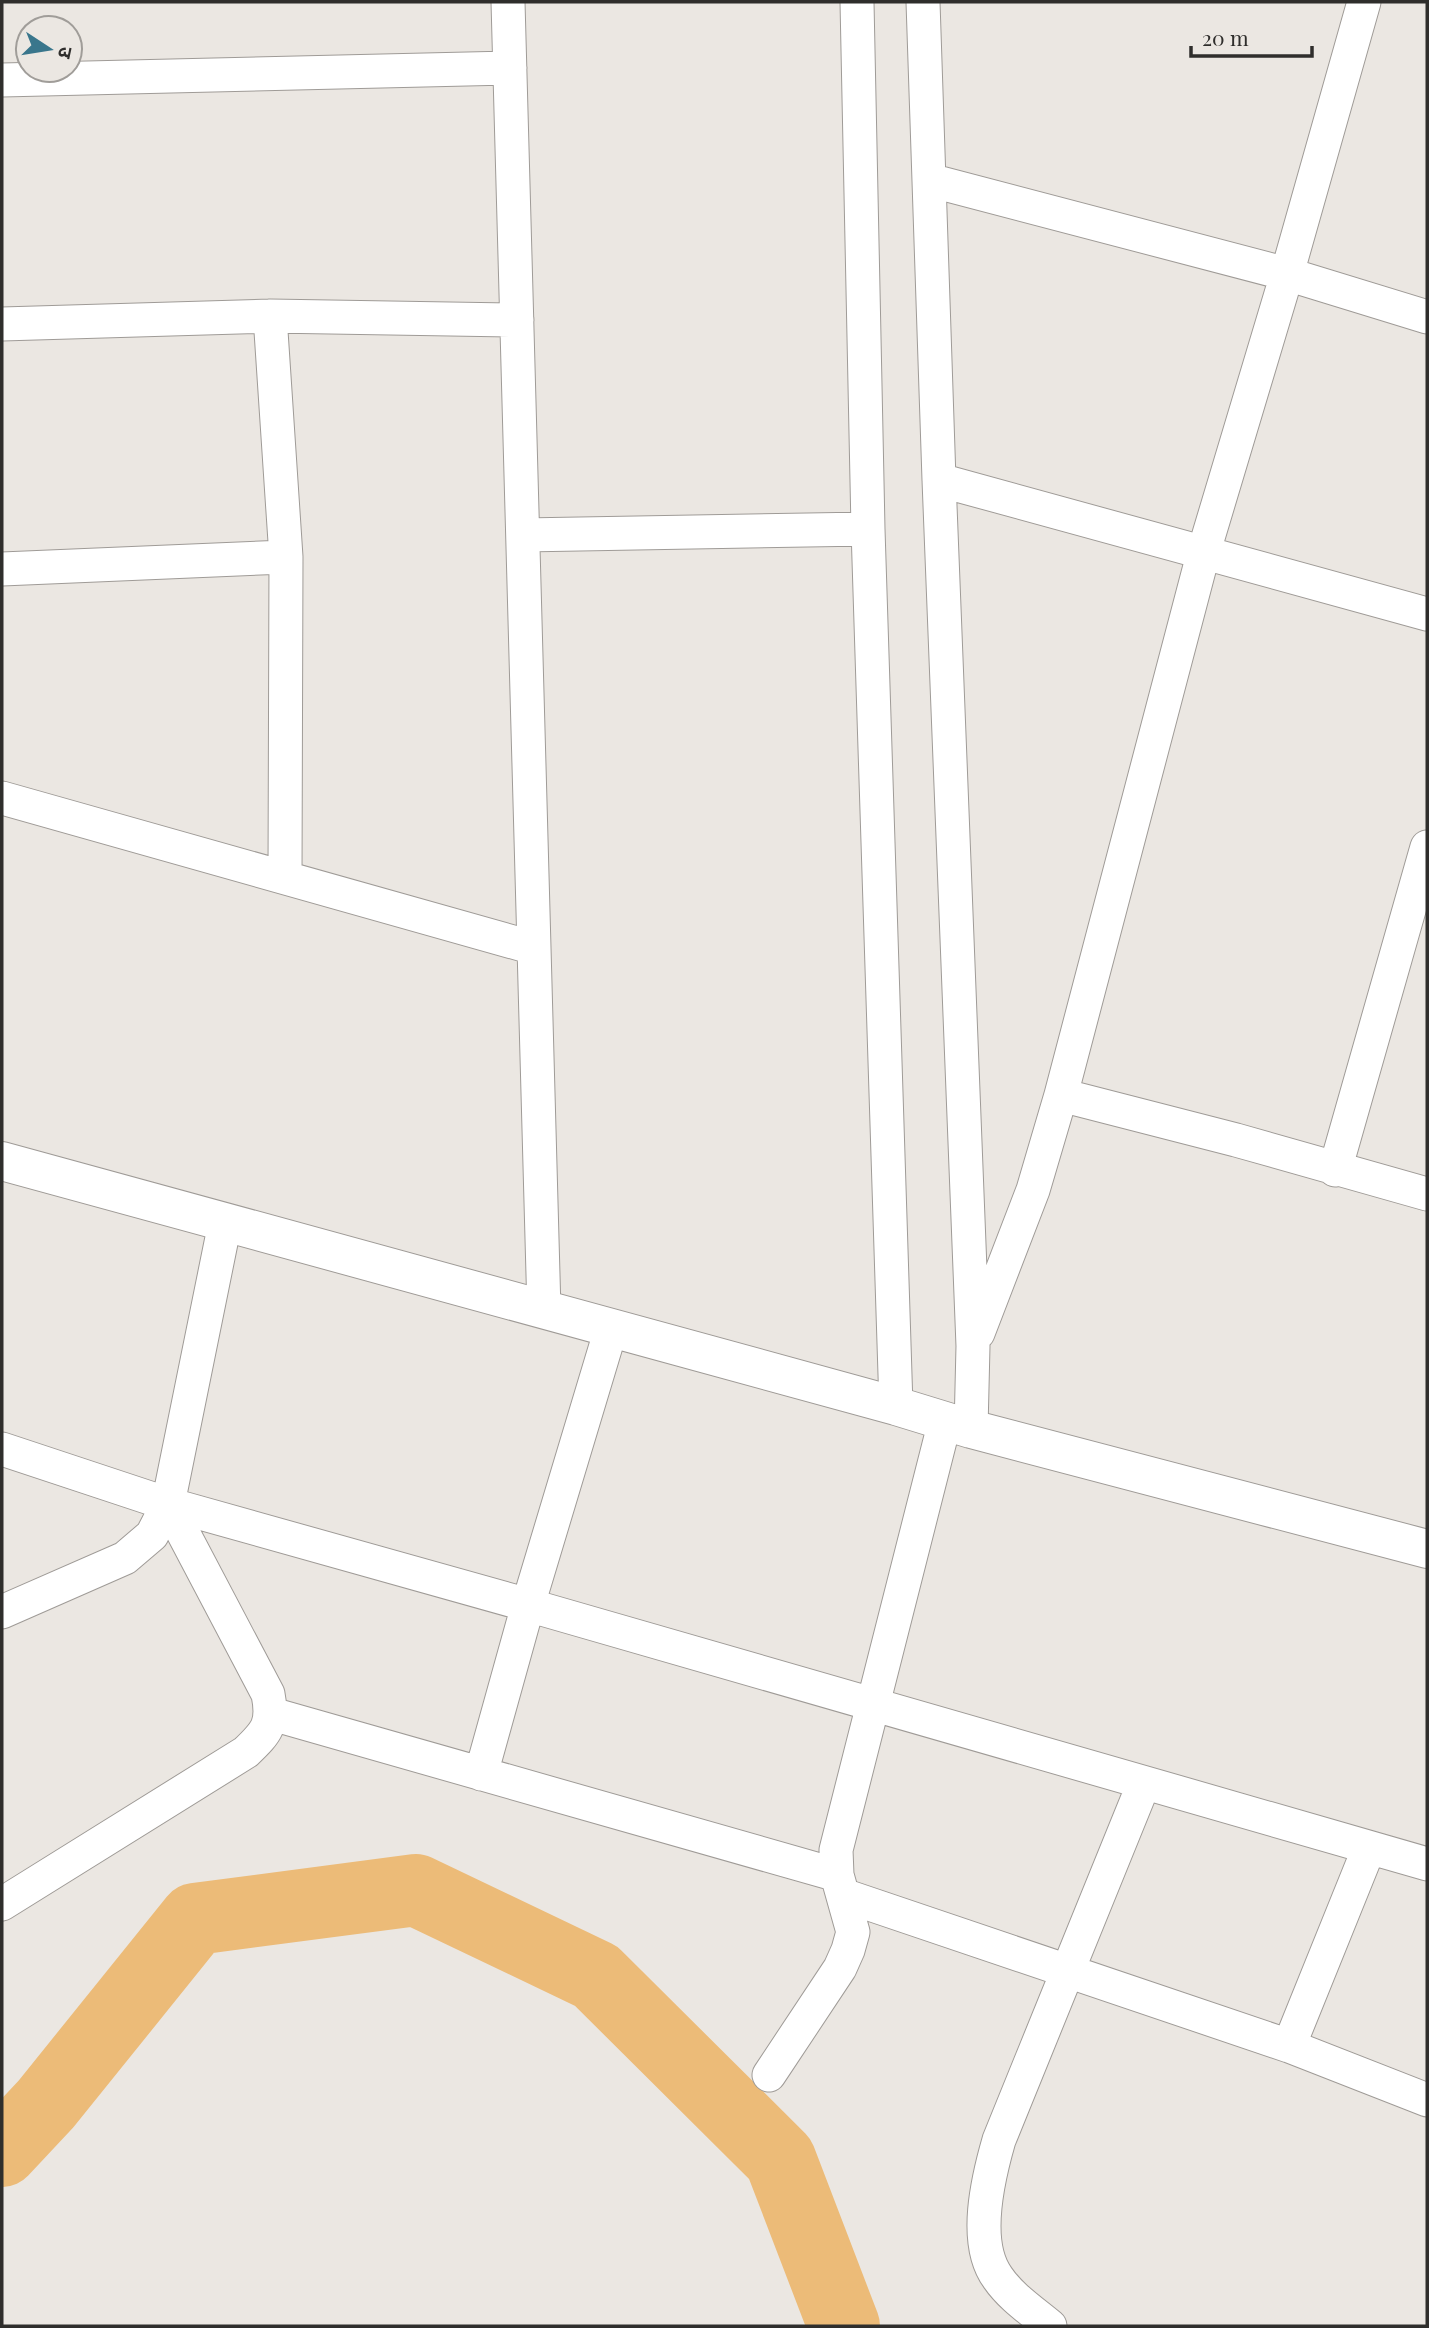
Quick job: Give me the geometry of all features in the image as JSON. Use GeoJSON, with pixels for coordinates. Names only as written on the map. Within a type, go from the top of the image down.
{"type":"FeatureCollection","features":[{"type":"Feature","properties":{"kind":"street"},"geometry":{"type":"LineString","coordinates":[[508,2],[544,1311]]}},
{"type":"Feature","properties":{"kind":"street"},"geometry":{"type":"LineString","coordinates":[[858,2],[868,529],[896,1406]]}},
{"type":"Feature","properties":{"kind":"street"},"geometry":{"type":"LineString","coordinates":[[923,2],[973,1346]]}},
{"type":"Feature","properties":{"kind":"street"},"geometry":{"type":"LineString","coordinates":[[769,2075],[840,1968],[848,1950],[853,1932],[840,1885],[836,1850],[873,1705],[958,1425],[973,1346],[1033,1190],[1061,1095],[1204,551],[1287,274],[1364,2]]}},
{"type":"Feature","properties":{"kind":"street"},"geometry":{"type":"LineString","coordinates":[[2,80],[510,68]]}},
{"type":"Feature","properties":{"kind":"street"},"geometry":{"type":"LineString","coordinates":[[929,180],[1287,274],[1427,317]]}},
{"type":"Feature","properties":{"kind":"street"},"geometry":{"type":"LineString","coordinates":[[2,324],[270,316],[517,320]]}},
{"type":"Feature","properties":{"kind":"street"},"geometry":{"type":"LineString","coordinates":[[270,316],[286,557],[285,876]]}},
{"type":"Feature","properties":{"kind":"street"},"geometry":{"type":"LineString","coordinates":[[939,480],[1427,614]]}},
{"type":"Feature","properties":{"kind":"street"},"geometry":{"type":"LineString","coordinates":[[523,536],[868,529]]}},
{"type":"Feature","properties":{"kind":"street"},"geometry":{"type":"LineString","coordinates":[[2,569],[286,557]]}},
{"type":"Feature","properties":{"kind":"street"},"geometry":{"type":"LineString","coordinates":[[2,798],[534,948]]}},
{"type":"Feature","properties":{"kind":"street"},"geometry":{"type":"LineString","coordinates":[[1335,1170],[1420,902],[1427,847]]}},
{"type":"Feature","properties":{"kind":"street"},"geometry":{"type":"LineString","coordinates":[[1061,1095],[1236,1140],[1427,1194]]}},
{"type":"Feature","properties":{"kind":"street"},"geometry":{"type":"LineString","coordinates":[[2,1161],[958,1425],[1427,1549]]}},
{"type":"Feature","properties":{"kind":"street"},"geometry":{"type":"LineString","coordinates":[[2,1612],[125,1558],[152,1535],[168,1504],[225,1223]]}},
{"type":"Feature","properties":{"kind":"street"},"geometry":{"type":"LineString","coordinates":[[481,1774],[528,1605],[611,1329]]}},
{"type":"Feature","properties":{"kind":"street"},"geometry":{"type":"LineString","coordinates":[[2,1449],[168,1504],[1427,1864]]}},
{"type":"Feature","properties":{"kind":"street"},"geometry":{"type":"LineString","coordinates":[[2,1904],[246,1752],[265,1734],[272,1714],[268,1694],[168,1504]]}},
{"type":"Feature","properties":{"kind":"street"},"geometry":{"type":"LineString","coordinates":[[272,1714],[481,1774],[840,1885],[1068,1970],[1289,2046],[1427,2100]]}},
{"type":"Feature","properties":{"kind":"street"},"geometry":{"type":"LineString","coordinates":[[1050,2326],[996,2276],[985,2246],[984,2216],[988,2181],[999,2140],[1144,1783]]}},
{"type":"Feature","properties":{"kind":"street"},"geometry":{"type":"LineString","coordinates":[[1289,2046],[1369,1848]]}},
{"type":"Feature","properties":{"kind":"waterway"},"geometry":{"type":"LineString","coordinates":[[2,2151],[46,2104],[195,1919],[416,1890],[596,1976],[780,2159],[844,2326]]}}]}
